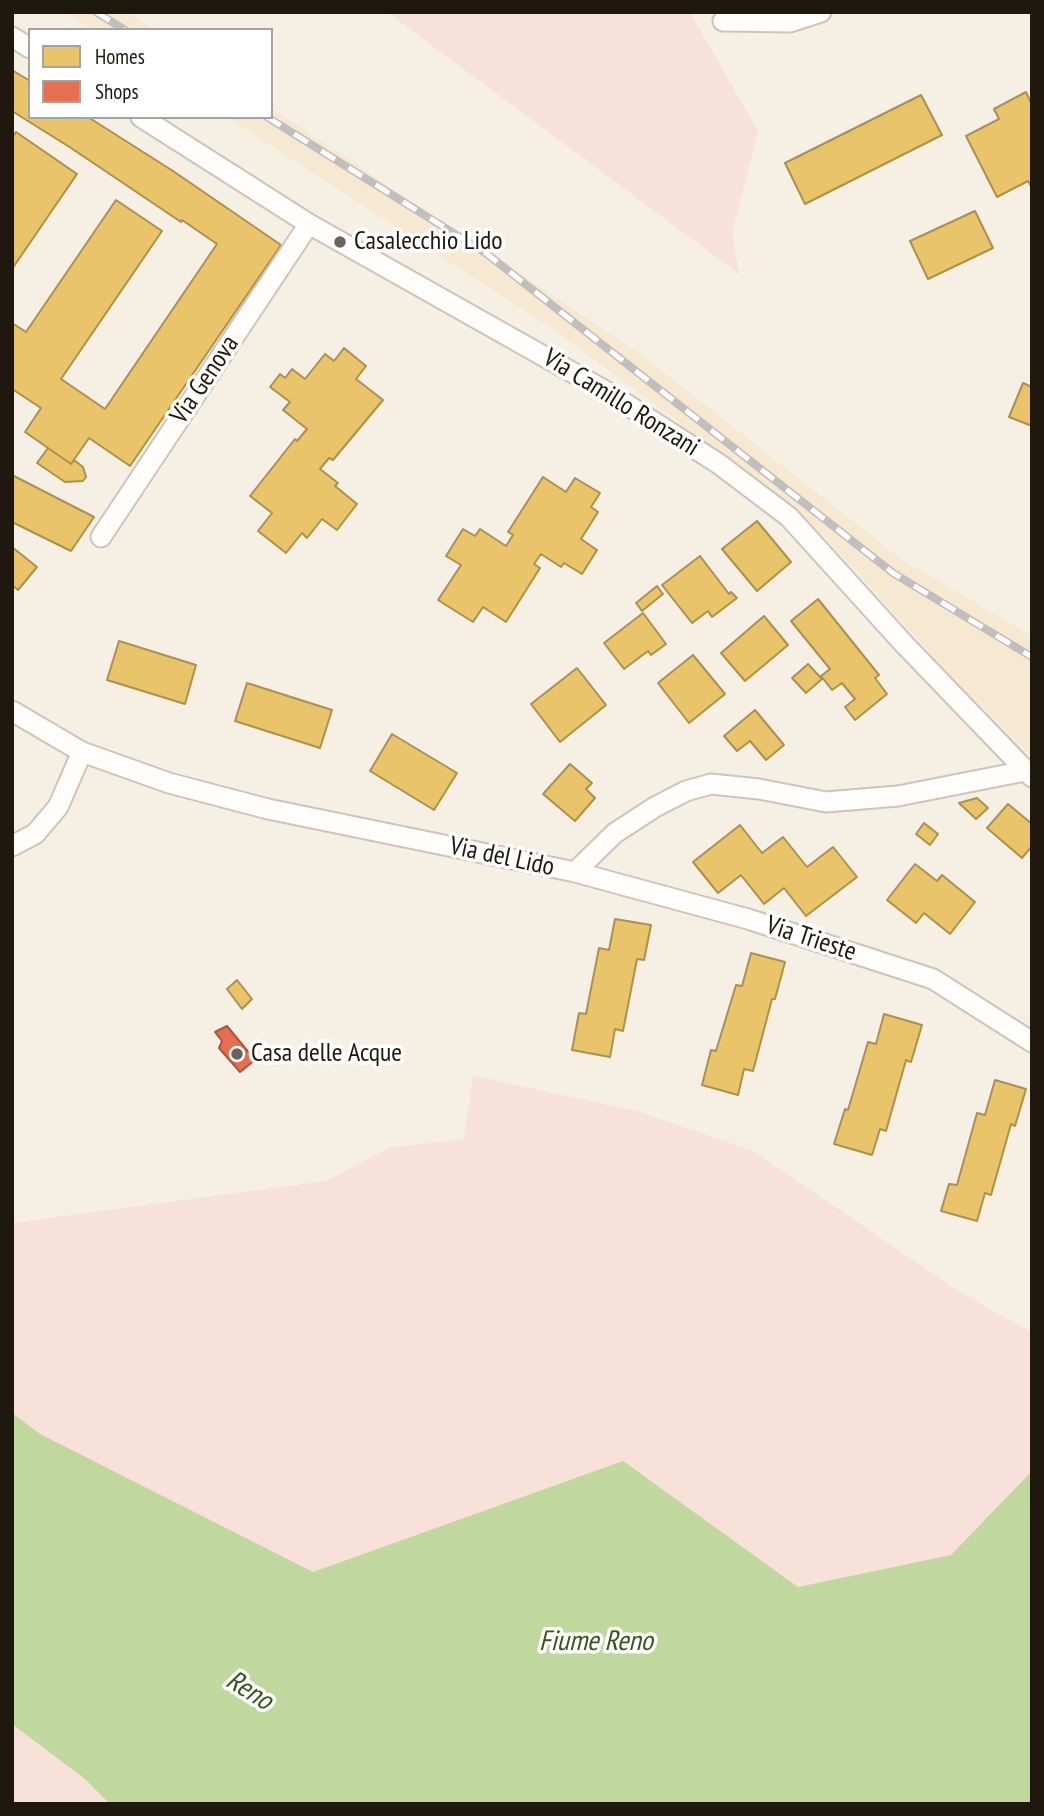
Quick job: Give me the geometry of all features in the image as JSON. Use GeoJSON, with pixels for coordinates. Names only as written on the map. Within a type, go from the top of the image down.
{"type":"FeatureCollection","features":[{"type":"Feature","properties":{"kind":"street"},"geometry":{"type":"LineString","coordinates":[[723,22],[790,22],[821,12]]}},
{"type":"Feature","properties":{"kind":"street"},"geometry":{"type":"LineString","coordinates":[[12,37],[28,47]]}},
{"type":"Feature","properties":{"kind":"street","name":"Via Camillo Ronzani"},"geometry":{"type":"LineString","coordinates":[[144,119],[309,224],[608,393],[729,472],[789,517],[904,644],[1028,774]]}},
{"type":"Feature","properties":{"kind":"street","name":"Via Genova"},"geometry":{"type":"LineString","coordinates":[[101,537],[309,224]]}},
{"type":"Feature","properties":{"kind":"street","name":"Via del Lido"},"geometry":{"type":"LineString","coordinates":[[12,710],[82,752],[169,783],[268,809],[575,872],[615,833],[655,807],[686,790],[711,784],[759,789],[826,802],[898,796],[1028,774]]}},
{"type":"Feature","properties":{"kind":"street"},"geometry":{"type":"LineString","coordinates":[[12,846],[35,834],[58,807],[82,752]]}},
{"type":"Feature","properties":{"kind":"street","name":"Via Trieste"},"geometry":{"type":"LineString","coordinates":[[575,872],[748,919],[933,979],[1032,1042]]}},
{"type":"Feature","properties":{"kind":"shaded area"},"geometry":{"type":"Polygon","coordinates":[[[66,12],[127,12],[150,28],[90,28],[66,12]]]}},
{"type":"Feature","properties":{"kind":"shaded area"},"geometry":{"type":"Polygon","coordinates":[[[387,12],[690,12],[758,131],[732,233],[739,274],[387,12]]]}},
{"type":"Feature","properties":{"kind":"shaded area"},"geometry":{"type":"Polygon","coordinates":[[[273,109],[643,356],[901,559],[1032,636],[1032,756],[954,679],[824,536],[730,460],[553,329],[230,119],[273,119],[273,109]]]}},
{"type":"Feature","properties":{"kind":"shaded area"},"geometry":{"type":"Polygon","coordinates":[[[473,1076],[637,1111],[753,1151],[960,1292],[1032,1333],[1032,1804],[12,1804],[12,1223],[326,1181],[389,1148],[464,1139],[473,1076]]]}},
{"type":"Feature","properties":{"kind":"water","name":"Fiume Reno"},"geometry":{"type":"Polygon","coordinates":[[[12,1413],[40,1434],[313,1572],[623,1461],[798,1587],[951,1555],[1032,1471],[1032,1804],[110,1804],[85,1779],[12,1724],[12,1413]]]}},
{"type":"Feature","properties":{"kind":"building: Homes"},"geometry":{"type":"Polygon","coordinates":[[[12,70],[28,80],[28,119],[91,119],[281,245],[130,466],[89,438],[71,464],[25,432],[41,408],[12,389],[12,323],[26,332],[116,200],[162,231],[61,379],[105,409],[217,244],[12,111],[12,70]]]}},
{"type":"Feature","properties":{"kind":"building: Homes"},"geometry":{"type":"Polygon","coordinates":[[[1026,92],[1032,105],[1032,188],[1028,181],[997,197],[966,136],[999,119],[994,109],[1026,92]]]}},
{"type":"Feature","properties":{"kind":"building: Homes"},"geometry":{"type":"Polygon","coordinates":[[[921,95],[942,135],[805,204],[785,163],[921,95]]]}},
{"type":"Feature","properties":{"kind":"building: Homes"},"geometry":{"type":"Polygon","coordinates":[[[16,132],[77,174],[12,269],[12,138],[16,132]]]}},
{"type":"Feature","properties":{"kind":"building: Homes"},"geometry":{"type":"Polygon","coordinates":[[[975,211],[993,248],[928,279],[910,241],[975,211]]]}},
{"type":"Feature","properties":{"kind":"building: Homes"},"geometry":{"type":"Polygon","coordinates":[[[344,348],[366,366],[356,379],[383,400],[333,460],[329,458],[320,469],[338,483],[335,486],[357,504],[337,530],[322,519],[307,538],[302,533],[286,553],[258,531],[272,513],[250,496],[295,439],[297,441],[307,429],[283,410],[290,402],[270,387],[280,374],[285,378],[292,369],[305,379],[325,354],[334,361],[344,348]]]}},
{"type":"Feature","properties":{"kind":"building: Homes"},"geometry":{"type":"Polygon","coordinates":[[[1023,383],[1032,387],[1032,426],[1009,417],[1023,383]]]}},
{"type":"Feature","properties":{"kind":"building: Homes"},"geometry":{"type":"Polygon","coordinates":[[[48,448],[71,464],[74,460],[83,467],[86,477],[83,481],[65,482],[37,463],[48,448]]]}},
{"type":"Feature","properties":{"kind":"building: Homes"},"geometry":{"type":"Polygon","coordinates":[[[12,475],[94,517],[71,551],[12,522],[12,475]]]}},
{"type":"Feature","properties":{"kind":"building: Homes"},"geometry":{"type":"Polygon","coordinates":[[[543,477],[566,492],[575,478],[600,493],[591,507],[598,512],[581,539],[597,550],[582,574],[564,563],[561,567],[541,554],[534,564],[540,568],[506,622],[483,607],[473,622],[438,600],[461,565],[446,556],[463,529],[475,536],[480,529],[506,546],[513,535],[508,532],[543,477]]]}},
{"type":"Feature","properties":{"kind":"building: Homes"},"geometry":{"type":"Polygon","coordinates":[[[757,521],[791,562],[757,591],[722,549],[757,521]]]}},
{"type":"Feature","properties":{"kind":"building: Homes"},"geometry":{"type":"Polygon","coordinates":[[[12,547],[37,567],[18,590],[12,585],[12,547]]]}},
{"type":"Feature","properties":{"kind":"building: Homes"},"geometry":{"type":"Polygon","coordinates":[[[700,556],[729,594],[731,592],[737,598],[712,617],[708,611],[692,623],[662,585],[700,556]]]}},
{"type":"Feature","properties":{"kind":"building: Homes"},"geometry":{"type":"Polygon","coordinates":[[[657,586],[663,594],[642,611],[636,603],[657,586]]]}},
{"type":"Feature","properties":{"kind":"building: Homes"},"geometry":{"type":"Polygon","coordinates":[[[818,599],[879,675],[875,678],[887,694],[855,720],[845,707],[855,699],[842,683],[832,690],[821,676],[830,669],[791,621],[818,599]]]}},
{"type":"Feature","properties":{"kind":"building: Homes"},"geometry":{"type":"Polygon","coordinates":[[[643,613],[666,644],[651,655],[648,651],[624,669],[604,643],[643,613]]]}},
{"type":"Feature","properties":{"kind":"building: Homes"},"geometry":{"type":"Polygon","coordinates":[[[764,616],[788,645],[745,681],[721,653],[764,616]]]}},
{"type":"Feature","properties":{"kind":"building: Homes"},"geometry":{"type":"Polygon","coordinates":[[[119,641],[196,665],[185,704],[107,680],[119,641]]]}},
{"type":"Feature","properties":{"kind":"building: Homes"},"geometry":{"type":"Polygon","coordinates":[[[693,655],[725,694],[689,723],[658,683],[693,655]]]}},
{"type":"Feature","properties":{"kind":"building: Homes"},"geometry":{"type":"Polygon","coordinates":[[[808,664],[822,679],[806,693],[792,678],[808,664]]]}},
{"type":"Feature","properties":{"kind":"building: Homes"},"geometry":{"type":"Polygon","coordinates":[[[577,668],[606,705],[560,742],[531,704],[577,668]]]}},
{"type":"Feature","properties":{"kind":"building: Homes"},"geometry":{"type":"Polygon","coordinates":[[[247,683],[332,710],[320,748],[235,721],[247,683]]]}},
{"type":"Feature","properties":{"kind":"building: Homes"},"geometry":{"type":"Polygon","coordinates":[[[755,710],[784,745],[766,760],[750,741],[737,751],[724,736],[755,710]]]}},
{"type":"Feature","properties":{"kind":"building: Homes"},"geometry":{"type":"Polygon","coordinates":[[[392,734],[457,773],[434,810],[370,771],[392,734]]]}},
{"type":"Feature","properties":{"kind":"building: Homes"},"geometry":{"type":"Polygon","coordinates":[[[570,764],[592,783],[586,789],[595,798],[575,821],[543,794],[570,764]]]}},
{"type":"Feature","properties":{"kind":"building: Homes"},"geometry":{"type":"Polygon","coordinates":[[[977,798],[988,808],[976,819],[959,803],[977,798]]]}},
{"type":"Feature","properties":{"kind":"building: Homes"},"geometry":{"type":"Polygon","coordinates":[[[1008,804],[1032,824],[1032,846],[1022,858],[987,828],[1008,804]]]}},
{"type":"Feature","properties":{"kind":"building: Homes"},"geometry":{"type":"Polygon","coordinates":[[[924,823],[938,834],[930,845],[916,834],[924,823]]]}},
{"type":"Feature","properties":{"kind":"building: Homes"},"geometry":{"type":"Polygon","coordinates":[[[740,825],[762,853],[783,837],[807,867],[833,847],[857,877],[806,916],[784,888],[764,904],[741,875],[718,893],[693,862],[740,825]]]}},
{"type":"Feature","properties":{"kind":"building: Homes"},"geometry":{"type":"Polygon","coordinates":[[[915,864],[937,881],[942,875],[975,902],[950,934],[924,913],[916,923],[887,900],[915,864]]]}},
{"type":"Feature","properties":{"kind":"building: Homes"},"geometry":{"type":"Polygon","coordinates":[[[615,919],[651,925],[644,960],[637,959],[623,1031],[615,1029],[610,1057],[572,1050],[579,1013],[586,1014],[599,948],[609,950],[615,919]]]}},
{"type":"Feature","properties":{"kind":"building: Homes"},"geometry":{"type":"Polygon","coordinates":[[[751,953],[785,962],[753,1071],[744,1069],[738,1095],[702,1085],[711,1050],[716,1051],[736,985],[742,986],[751,953]]]}},
{"type":"Feature","properties":{"kind":"building: Homes"},"geometry":{"type":"Polygon","coordinates":[[[237,980],[252,999],[242,1009],[227,989],[237,980]]]}},
{"type":"Feature","properties":{"kind":"building: Homes"},"geometry":{"type":"Polygon","coordinates":[[[884,1014],[922,1025],[911,1062],[906,1060],[886,1131],[880,1129],[872,1155],[834,1144],[845,1109],[848,1110],[868,1042],[876,1044],[884,1014]]]}},
{"type":"Feature","properties":{"kind":"building: Homes"},"geometry":{"type":"Polygon","coordinates":[[[995,1080],[1026,1089],[1015,1126],[1011,1124],[991,1195],[985,1193],[977,1221],[941,1211],[949,1184],[957,1185],[977,1113],[985,1115],[995,1080]]]}},
{"type":"Feature","properties":{"kind":"building: Shops","name":"Casa delle Acque"},"geometry":{"type":"Polygon","coordinates":[[[227,1026],[255,1060],[240,1072],[219,1048],[222,1041],[215,1032],[227,1026]]]}},
{"type":"Feature","properties":{"kind":"railway"},"geometry":{"type":"LineString","coordinates":[[96,12],[122,28]]}},
{"type":"Feature","properties":{"kind":"railway"},"geometry":{"type":"LineString","coordinates":[[270,119],[487,254],[893,573],[1032,657]]}},
{"type":"Feature","properties":{"kind":"place","name":"Casalecchio Lido"},"geometry":{"type":"Point","coordinates":[340,242]}},
{"type":"Feature","properties":{"kind":"place","name":"Casa delle Acque"},"geometry":{"type":"Point","coordinates":[237,1054]}},
{"type":"Feature","properties":{"kind":"water label","name":"Reno"},"geometry":{"type":"Point","coordinates":[249,1691]}}]}
